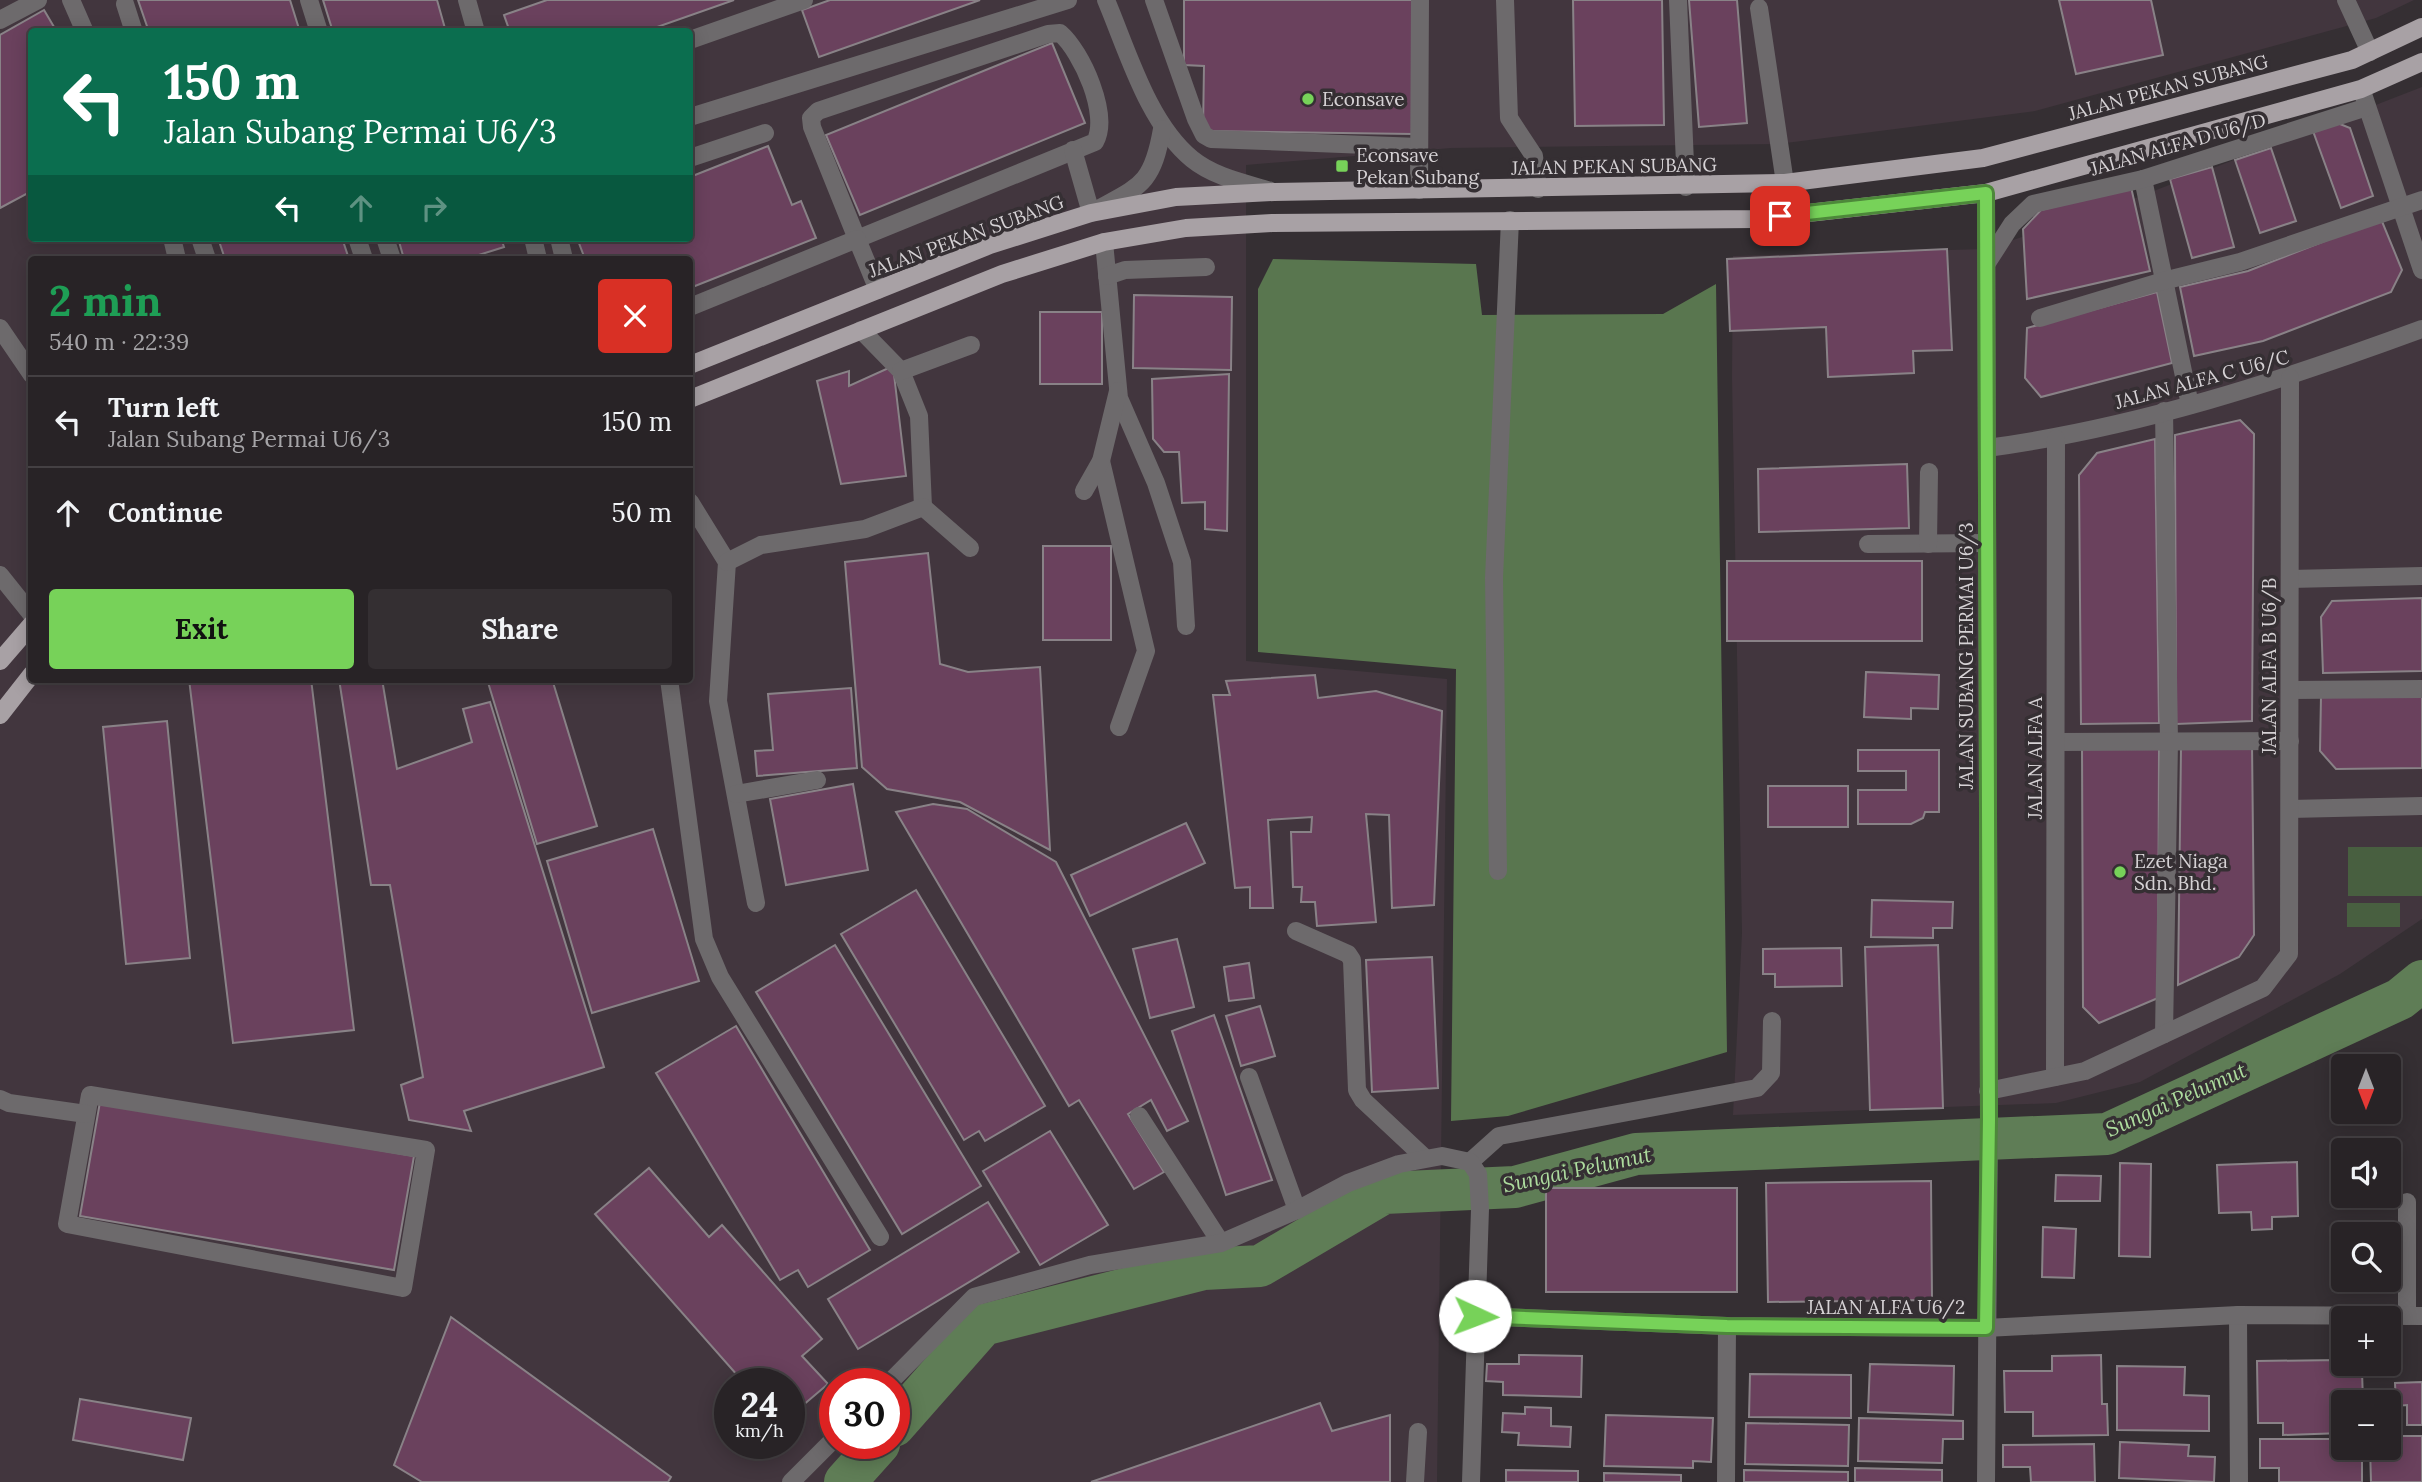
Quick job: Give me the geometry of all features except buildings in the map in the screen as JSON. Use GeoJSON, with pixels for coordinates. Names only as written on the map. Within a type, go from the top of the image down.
{"type":"FeatureCollection","features":[{"type":"Feature","properties":{"kind":"main road","name":"JALAN PEKAN SUBANG"},"geometry":{"type":"LineString","coordinates":[[693,365],[990,246],[1091,213],[1176,197],[1274,192],[1686,187],[1785,183],[1983,158],[2352,60],[2422,27]]}},
{"type":"Feature","properties":{"kind":"main road"},"geometry":{"type":"LineString","coordinates":[[693,397],[1002,274],[1104,242],[1186,228],[1272,223],[1755,219],[1986,193],[2361,89],[2422,62]]}},
{"type":"Feature","properties":{"kind":"main road"},"geometry":{"type":"LineString","coordinates":[[0,661],[28,629]]}},
{"type":"Feature","properties":{"kind":"main road"},"geometry":{"type":"LineString","coordinates":[[0,715],[28,679]]}},
{"type":"Feature","properties":{"kind":"street"},"geometry":{"type":"LineString","coordinates":[[0,20],[38,0]]}},
{"type":"Feature","properties":{"kind":"street"},"geometry":{"type":"LineString","coordinates":[[71,0],[83,28]]}},
{"type":"Feature","properties":{"kind":"street"},"geometry":{"type":"LineString","coordinates":[[309,0],[318,28]]}},
{"type":"Feature","properties":{"kind":"street"},"geometry":{"type":"LineString","coordinates":[[467,0],[475,28]]}},
{"type":"Feature","properties":{"kind":"street"},"geometry":{"type":"LineString","coordinates":[[693,39],[804,0]]}},
{"type":"Feature","properties":{"kind":"street"},"geometry":{"type":"LineString","coordinates":[[693,116],[1068,0]]}},
{"type":"Feature","properties":{"kind":"street"},"geometry":{"type":"LineString","coordinates":[[1105,0],[1162,130],[1193,160],[1221,176],[1274,192]]}},
{"type":"Feature","properties":{"kind":"street"},"geometry":{"type":"LineString","coordinates":[[1154,0],[1196,119],[1204,135],[1211,139],[1419,147]]}},
{"type":"Feature","properties":{"kind":"street"},"geometry":{"type":"LineString","coordinates":[[1419,190],[1420,0]]}},
{"type":"Feature","properties":{"kind":"street"},"geometry":{"type":"LineString","coordinates":[[1505,0],[1509,118],[1534,156],[1538,189]]}},
{"type":"Feature","properties":{"kind":"street"},"geometry":{"type":"LineString","coordinates":[[1678,0],[1686,187]]}},
{"type":"Feature","properties":{"kind":"street"},"geometry":{"type":"LineString","coordinates":[[2346,0],[2370,52]]}},
{"type":"Feature","properties":{"kind":"street"},"geometry":{"type":"LineString","coordinates":[[125,4],[133,28]]}},
{"type":"Feature","properties":{"kind":"street"},"geometry":{"type":"LineString","coordinates":[[1759,8],[1785,183]]}},
{"type":"Feature","properties":{"kind":"street"},"geometry":{"type":"LineString","coordinates":[[693,306],[857,239],[1073,150],[1095,142],[1100,131],[1100,118],[1074,45],[1060,33],[1048,34],[817,111],[811,118],[812,127],[857,239],[878,290]]}},
{"type":"Feature","properties":{"kind":"street"},"geometry":{"type":"LineString","coordinates":[[2361,89],[2422,270]]}},
{"type":"Feature","properties":{"kind":"street","name":"JALAN ALFA D U6/D"},"geometry":{"type":"LineString","coordinates":[[1986,264],[2012,224],[2033,204],[2143,179],[2367,107]]}},
{"type":"Feature","properties":{"kind":"street"},"geometry":{"type":"LineString","coordinates":[[1073,150],[1091,213],[1138,187],[1156,164],[1162,130]]}},
{"type":"Feature","properties":{"kind":"street"},"geometry":{"type":"LineString","coordinates":[[693,157],[765,133]]}},
{"type":"Feature","properties":{"kind":"street"},"geometry":{"type":"LineString","coordinates":[[2143,179],[2190,405]]}},
{"type":"Feature","properties":{"kind":"street","name":"JALAN SUBANG PERMAI U6/3"},"geometry":{"type":"LineString","coordinates":[[1986,193],[1989,1091],[1986,1328]]}},
{"type":"Feature","properties":{"kind":"street"},"geometry":{"type":"LineString","coordinates":[[2040,318],[2163,281],[2240,262],[2422,200]]}},
{"type":"Feature","properties":{"kind":"street"},"geometry":{"type":"LineString","coordinates":[[1498,872],[1494,578],[1510,220]]}},
{"type":"Feature","properties":{"kind":"street"},"geometry":{"type":"LineString","coordinates":[[1104,242],[1119,398],[1156,483],[1182,562],[1186,626]]}},
{"type":"Feature","properties":{"kind":"street"},"geometry":{"type":"LineString","coordinates":[[1107,276],[1125,270],[1206,267]]}},
{"type":"Feature","properties":{"kind":"street"},"geometry":{"type":"LineString","coordinates":[[0,328],[28,369]]}},
{"type":"Feature","properties":{"kind":"street","name":"JALAN ALFA C U6/C"},"geometry":{"type":"LineString","coordinates":[[1987,448],[2056,439],[2290,378],[2422,329]]}},
{"type":"Feature","properties":{"kind":"street"},"geometry":{"type":"LineString","coordinates":[[861,330],[901,371],[919,416],[923,507],[970,548]]}},
{"type":"Feature","properties":{"kind":"street"},"geometry":{"type":"LineString","coordinates":[[901,371],[971,345]]}},
{"type":"Feature","properties":{"kind":"street","name":"JALAN ALFA B U6/B"},"geometry":{"type":"LineString","coordinates":[[2164,1034],[2263,988],[2289,954],[2290,378]]}},
{"type":"Feature","properties":{"kind":"street"},"geometry":{"type":"LineString","coordinates":[[1084,491],[1101,461],[1119,388]]}},
{"type":"Feature","properties":{"kind":"street"},"geometry":{"type":"LineString","coordinates":[[1989,1091],[2085,1071],[2164,1034],[2169,742],[2164,411]]}},
{"type":"Feature","properties":{"kind":"street","name":"JALAN ALFA A"},"geometry":{"type":"LineString","coordinates":[[2055,1077],[2056,439]]}},
{"type":"Feature","properties":{"kind":"street"},"geometry":{"type":"LineString","coordinates":[[1101,461],[1146,651],[1119,727]]}},
{"type":"Feature","properties":{"kind":"street"},"geometry":{"type":"LineString","coordinates":[[1928,544],[1929,472]]}},
{"type":"Feature","properties":{"kind":"street"},"geometry":{"type":"LineString","coordinates":[[693,507],[727,562],[718,701],[756,904]]}},
{"type":"Feature","properties":{"kind":"street"},"geometry":{"type":"LineString","coordinates":[[727,562],[761,545],[865,529],[923,507]]}},
{"type":"Feature","properties":{"kind":"street"},"geometry":{"type":"LineString","coordinates":[[1868,544],[1987,543]]}},
{"type":"Feature","properties":{"kind":"street"},"geometry":{"type":"LineString","coordinates":[[0,575],[28,610]]}},
{"type":"Feature","properties":{"kind":"street"},"geometry":{"type":"LineString","coordinates":[[2290,579],[2422,576]]}},
{"type":"Feature","properties":{"kind":"street"},"geometry":{"type":"LineString","coordinates":[[670,683],[704,939],[720,977],[880,1237]]}},
{"type":"Feature","properties":{"kind":"street"},"geometry":{"type":"LineString","coordinates":[[2290,690],[2422,690]]}},
{"type":"Feature","properties":{"kind":"street"},"geometry":{"type":"LineString","coordinates":[[2056,742],[2290,741]]}},
{"type":"Feature","properties":{"kind":"street"},"geometry":{"type":"LineString","coordinates":[[736,794],[817,780]]}},
{"type":"Feature","properties":{"kind":"street"},"geometry":{"type":"LineString","coordinates":[[2290,809],[2422,806]]}},
{"type":"Feature","properties":{"kind":"street"},"geometry":{"type":"LineString","coordinates":[[1296,931],[1348,954],[1352,960],[1357,1090],[1363,1100],[1425,1158]]}},
{"type":"Feature","properties":{"kind":"street"},"geometry":{"type":"LineString","coordinates":[[1471,1482],[1480,1209],[1474,1168],[1499,1136],[1757,1088],[1771,1073],[1772,1021]]}},
{"type":"Feature","properties":{"kind":"street"},"geometry":{"type":"LineString","coordinates":[[1249,1077],[1297,1210]]}},
{"type":"Feature","properties":{"kind":"street"},"geometry":{"type":"LineString","coordinates":[[90,1095],[426,1150],[403,1288],[67,1224],[86,1114],[90,1095]]}},
{"type":"Feature","properties":{"kind":"street"},"geometry":{"type":"LineString","coordinates":[[3,1103],[86,1114]]}},
{"type":"Feature","properties":{"kind":"street"},"geometry":{"type":"LineString","coordinates":[[1139,1116],[1221,1243]]}},
{"type":"Feature","properties":{"kind":"street"},"geometry":{"type":"LineString","coordinates":[[904,1368],[974,1297],[1090,1265],[1221,1243],[1297,1210],[1373,1172],[1425,1158],[1457,1157],[1474,1168]]}},
{"type":"Feature","properties":{"kind":"street"},"geometry":{"type":"LineString","coordinates":[[2407,1202],[2414,1315]]}},
{"type":"Feature","properties":{"kind":"street"},"geometry":{"type":"LineString","coordinates":[[2238,1315],[2239,1482]]}},
{"type":"Feature","properties":{"kind":"street","name":"JALAN ALFA U6/2"},"geometry":{"type":"LineString","coordinates":[[1475,1316],[1727,1326],[1986,1328],[2238,1315],[2414,1315]]}},
{"type":"Feature","properties":{"kind":"street"},"geometry":{"type":"LineString","coordinates":[[1726,1482],[1727,1326]]}},
{"type":"Feature","properties":{"kind":"street"},"geometry":{"type":"LineString","coordinates":[[1986,1328],[1986,1482]]}},
{"type":"Feature","properties":{"kind":"street"},"geometry":{"type":"LineString","coordinates":[[1415,1482],[1418,1432]]}},
{"type":"Feature","properties":{"kind":"street"},"geometry":{"type":"LineString","coordinates":[[791,1482],[819,1454]]}},
{"type":"Feature","properties":{"kind":"shaded area"},"geometry":{"type":"Polygon","coordinates":[[[0,0],[2414,0],[2376,18],[2035,111],[1778,144],[1451,148],[1246,165],[1246,661],[1447,679],[1437,1482],[0,1482],[0,0]]]}},
{"type":"Feature","properties":{"kind":"shaded area"},"geometry":{"type":"Polygon","coordinates":[[[2422,87],[2422,919],[2340,974],[2140,1082],[2056,1103],[1733,1115],[1742,933],[1732,377],[1733,256],[1986,249],[2115,206],[2422,87]]]}},
{"type":"Feature","properties":{"kind":"green space"},"geometry":{"type":"Polygon","coordinates":[[[1273,259],[1476,264],[1482,315],[1663,314],[1716,284],[1727,1052],[1508,1116],[1451,1121],[1456,669],[1258,652],[1258,289],[1273,259]]]}},
{"type":"Feature","properties":{"kind":"green space"},"geometry":{"type":"Polygon","coordinates":[[[2348,847],[2422,847],[2422,896],[2348,896],[2348,847]]]}},
{"type":"Feature","properties":{"kind":"green space"},"geometry":{"type":"Polygon","coordinates":[[[2347,903],[2400,903],[2400,927],[2347,927],[2347,903]]]}},
{"type":"Feature","properties":{"kind":"waterway","name":"Sungai Pelumut"},"geometry":{"type":"LineString","coordinates":[[910,1408],[983,1325],[1204,1269],[1260,1266],[1384,1193],[1515,1187],[1636,1154],[2107,1134],[2400,999],[2422,981]]}},
{"type":"Feature","properties":{"kind":"waterway","name":"Sungai Pelumut"},"geometry":{"type":"LineString","coordinates":[[845,1482],[866,1459]]}},
{"type":"Feature","properties":{"kind":"place","name":"Econsave"},"geometry":{"type":"Point","coordinates":[1308,99]}},
{"type":"Feature","properties":{"kind":"place","name":"Econsave Pekan Subang"},"geometry":{"type":"Point","coordinates":[1342,166]}},
{"type":"Feature","properties":{"kind":"place","name":"Ezet Niaga Sdn. Bhd."},"geometry":{"type":"Point","coordinates":[2120,872]}},
{"type":"Feature","properties":{"kind":"route"},"geometry":{"type":"LineString","coordinates":[[1475,1316],[1727,1326],[1986,1328],[1989,1119],[1986,193],[1780,216]]}}]}
